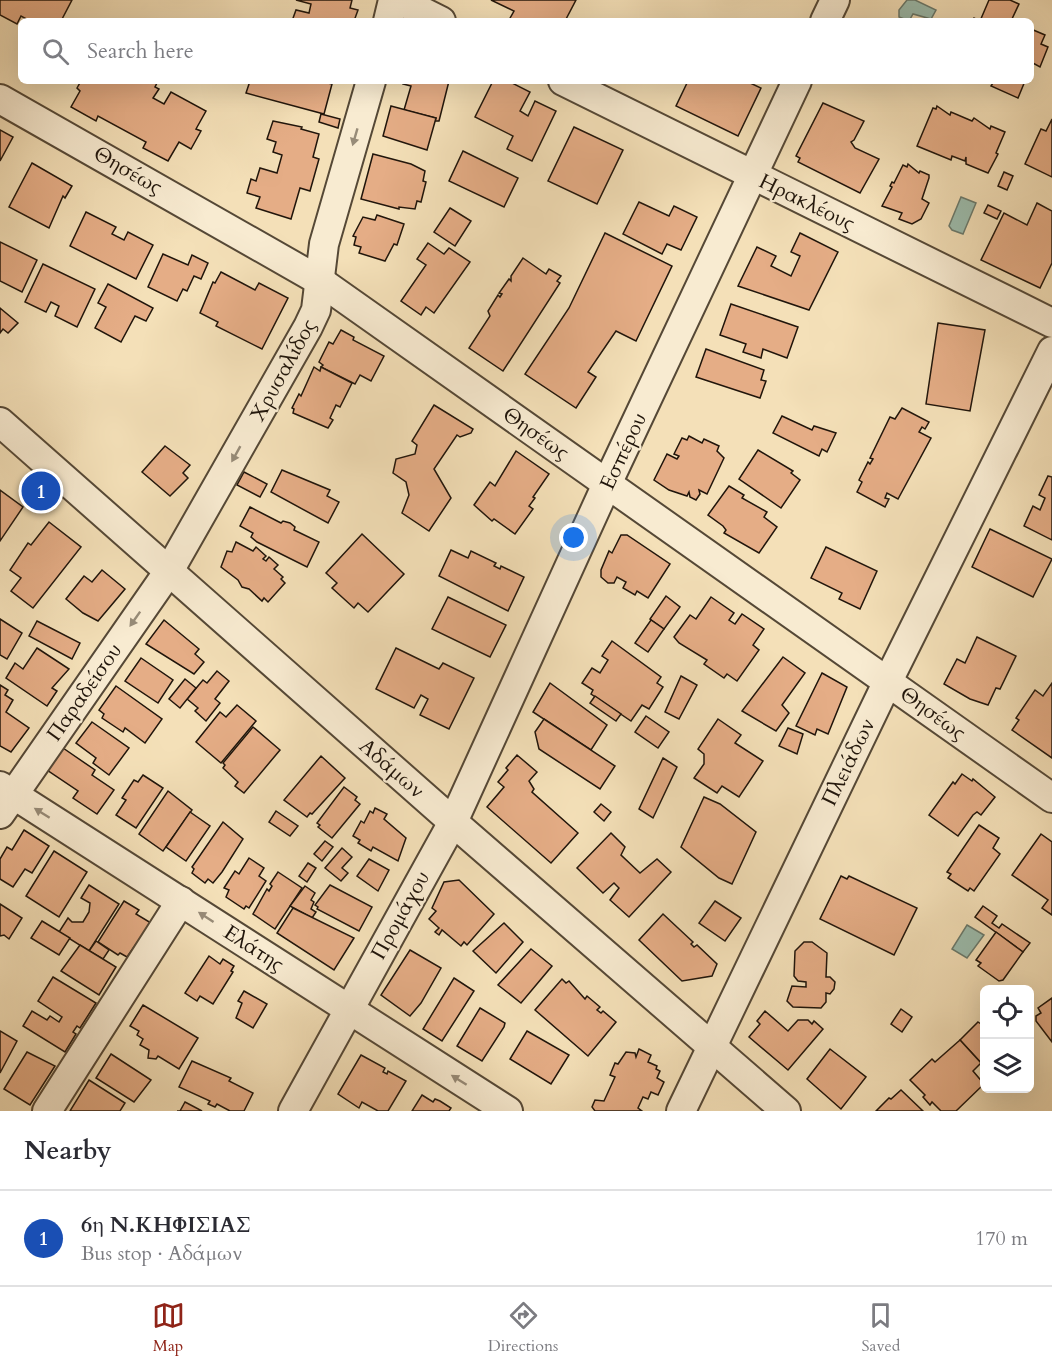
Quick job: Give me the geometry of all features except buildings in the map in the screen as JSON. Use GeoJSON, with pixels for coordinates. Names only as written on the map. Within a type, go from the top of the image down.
{"type":"FeatureCollection","features":[{"type":"Feature","properties":{"kind":"street"},"geometry":{"type":"LineString","coordinates":[[389,18],[393,0]]}},
{"type":"Feature","properties":{"kind":"street"},"geometry":{"type":"LineString","coordinates":[[399,0],[435,18]]}},
{"type":"Feature","properties":{"kind":"street"},"geometry":{"type":"LineString","coordinates":[[826,18],[835,0]]}},
{"type":"Feature","properties":{"kind":"street","name":"Χρυσαλίδος"},"geometry":{"type":"LineString","coordinates":[[169,572],[316,310],[324,244],[370,84]]}},
{"type":"Feature","properties":{"kind":"street","name":"Ηρακλέους"},"geometry":{"type":"LineString","coordinates":[[568,84],[1052,323]]}},
{"type":"Feature","properties":{"kind":"street","name":"Εσπέρου"},"geometry":{"type":"LineString","coordinates":[[453,822],[607,484],[796,84]]}},
{"type":"Feature","properties":{"kind":"street","name":"Θησέως"},"geometry":{"type":"LineString","coordinates":[[0,99],[321,281],[1052,798]]}},
{"type":"Feature","properties":{"kind":"street","name":"Πλειάδων"},"geometry":{"type":"LineString","coordinates":[[681,1111],[711,1044],[888,681],[1052,351]]}},
{"type":"Feature","properties":{"kind":"street","name":"Αδάμων"},"geometry":{"type":"LineString","coordinates":[[1,424],[453,822],[786,1111]]}},
{"type":"Feature","properties":{"kind":"street","name":"Παραδείσου"},"geometry":{"type":"LineString","coordinates":[[4,798],[169,572]]}},
{"type":"Feature","properties":{"kind":"street","name":"Ελάτης"},"geometry":{"type":"LineString","coordinates":[[4,798],[181,901],[504,1110]]}},
{"type":"Feature","properties":{"kind":"street","name":"Προμάχου"},"geometry":{"type":"LineString","coordinates":[[293,1111],[347,1009],[453,822]]}},
{"type":"Feature","properties":{"kind":"street"},"geometry":{"type":"LineString","coordinates":[[47,1111],[181,901]]}},
{"type":"Feature","properties":{"kind":"shaded area"},"geometry":{"type":"Polygon","coordinates":[[[907,0],[915,0],[936,10],[932,18],[913,14],[911,18],[902,18],[899,17],[899,10],[907,0]]]}},
{"type":"Feature","properties":{"kind":"shaded area"},"geometry":{"type":"Polygon","coordinates":[[[961,197],[976,203],[963,234],[952,230],[949,226],[961,197]]]}},
{"type":"Feature","properties":{"kind":"shaded area"},"geometry":{"type":"Polygon","coordinates":[[[967,925],[984,935],[967,958],[952,949],[967,925]]]}},
{"type":"Feature","properties":{"kind":"place","name":"6η Ν.ΚΗΦΙΣΙΑΣ"},"geometry":{"type":"Point","coordinates":[41,491]}}]}
